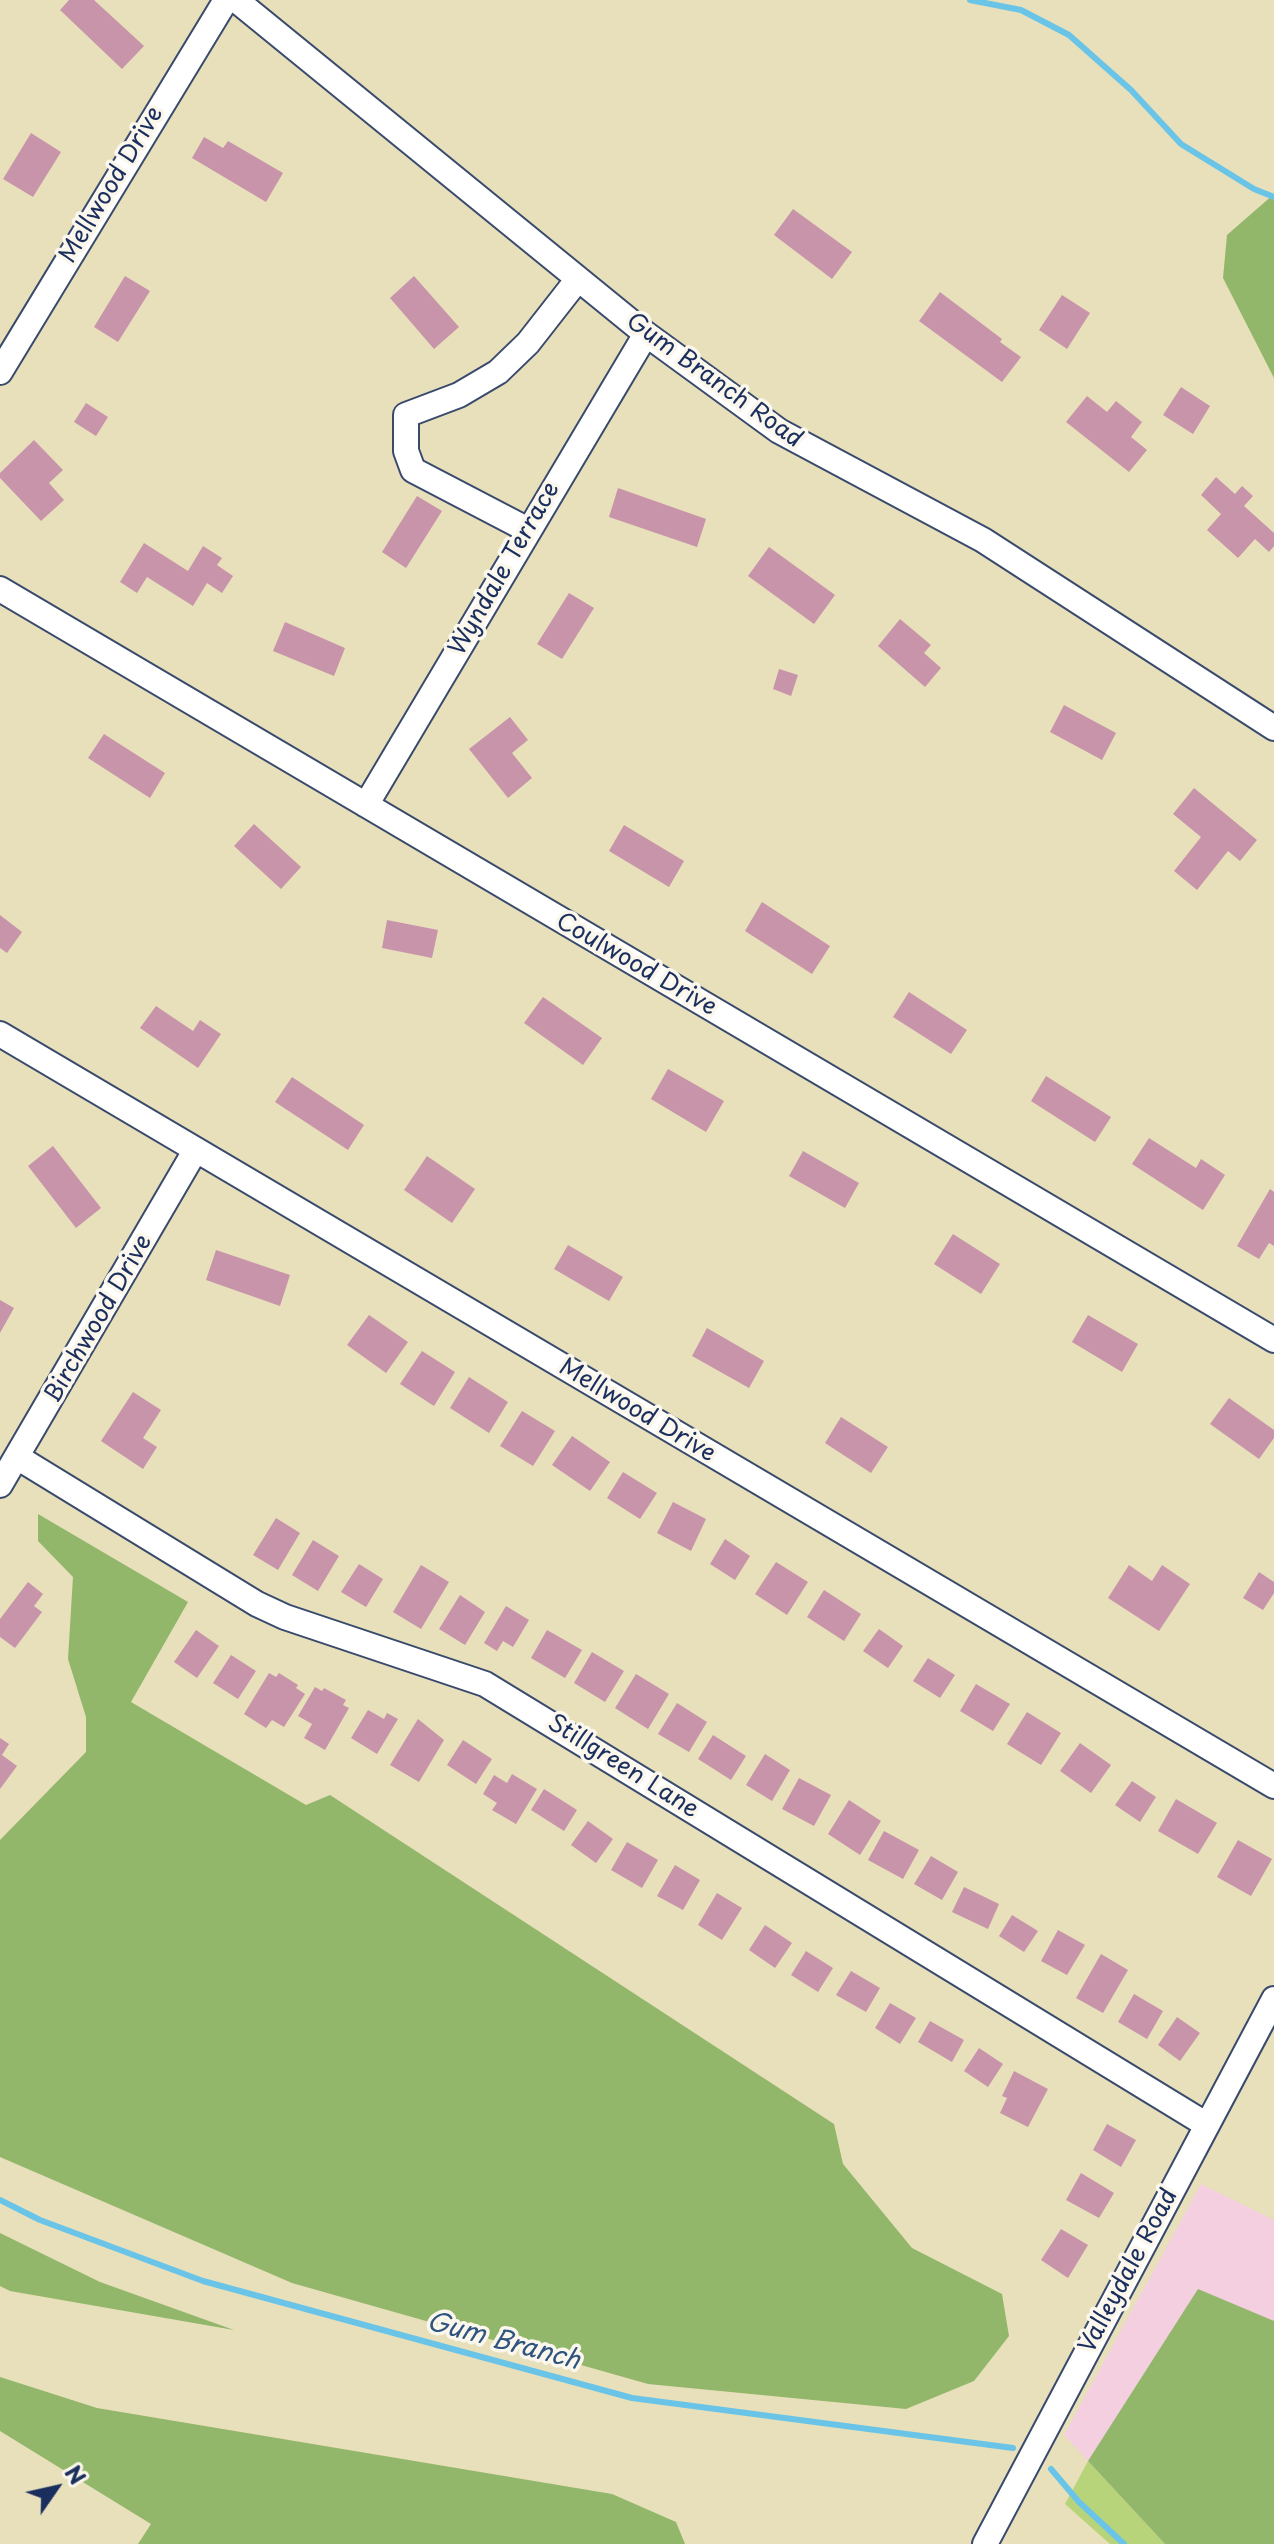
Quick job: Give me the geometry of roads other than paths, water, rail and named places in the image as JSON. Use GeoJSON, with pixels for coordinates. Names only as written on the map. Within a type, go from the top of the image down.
{"type":"FeatureCollection","features":[{"type":"Feature","properties":{"kind":"street","name":"Mellwood Drive"},"geometry":{"type":"LineString","coordinates":[[0,372],[152,116],[226,0]]}},
{"type":"Feature","properties":{"kind":"street","name":"Gum Branch Road"},"geometry":{"type":"LineString","coordinates":[[236,0],[646,334],[779,431],[983,540],[1274,728]]}},
{"type":"Feature","properties":{"kind":"street"},"geometry":{"type":"LineString","coordinates":[[528,530],[413,470],[406,451],[406,415],[459,395],[498,372],[528,343],[578,279]]}},
{"type":"Feature","properties":{"kind":"street","name":"Wyndale Terrace"},"geometry":{"type":"LineString","coordinates":[[366,805],[646,334]]}},
{"type":"Feature","properties":{"kind":"street","name":"Coulwood Drive"},"geometry":{"type":"LineString","coordinates":[[0,589],[1274,1340]]}},
{"type":"Feature","properties":{"kind":"street","name":"Mellwood Drive"},"geometry":{"type":"LineString","coordinates":[[0,1034],[1274,1786]]}},
{"type":"Feature","properties":{"kind":"street","name":"Birchwood Drive"},"geometry":{"type":"LineString","coordinates":[[0,1485],[195,1151]]}},
{"type":"Feature","properties":{"kind":"street","name":"Stillgreen Lane"},"geometry":{"type":"LineString","coordinates":[[17,1457],[257,1604],[285,1617],[485,1684],[1207,2125]]}},
{"type":"Feature","properties":{"kind":"street","name":"Valleydale Road"},"geometry":{"type":"LineString","coordinates":[[985,2544],[1274,1999]]}},
{"type":"Feature","properties":{"kind":"waterway"},"geometry":{"type":"LineString","coordinates":[[970,0],[1021,10],[1069,35],[1131,90],[1181,144],[1254,189],[1274,197]]}},
{"type":"Feature","properties":{"kind":"waterway","name":"Gum Branch"},"geometry":{"type":"LineString","coordinates":[[0,2200],[40,2220],[203,2281],[632,2398],[1013,2448]]}},
{"type":"Feature","properties":{"kind":"waterway","name":"Gum Branch"},"geometry":{"type":"LineString","coordinates":[[1051,2469],[1079,2502],[1124,2544]]}}]}
